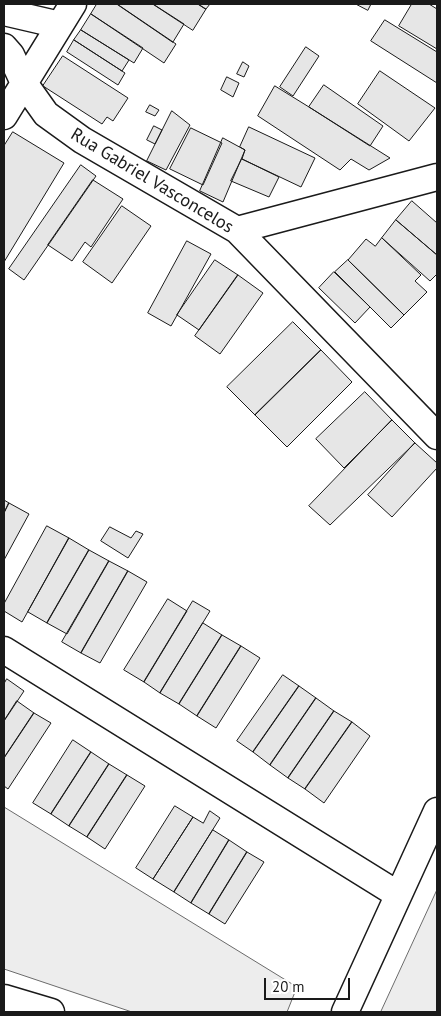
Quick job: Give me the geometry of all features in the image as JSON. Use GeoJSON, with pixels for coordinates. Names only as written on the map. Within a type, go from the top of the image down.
{"type":"FeatureCollection","features":[{"type":"Feature","properties":{"kind":"street"},"geometry":{"type":"LineString","coordinates":[[4,12],[66,14],[4,116]]}},
{"type":"Feature","properties":{"kind":"street","name":"Rua Gabriel Vasconcelos"},"geometry":{"type":"LineString","coordinates":[[4,47],[11,55],[24,83],[46,114],[82,140],[237,230],[437,436]]}},
{"type":"Feature","properties":{"kind":"street"},"geometry":{"type":"LineString","coordinates":[[237,230],[437,177]]}},
{"type":"Feature","properties":{"kind":"street"},"geometry":{"type":"LineString","coordinates":[[4,650],[397,894]]}},
{"type":"Feature","properties":{"kind":"street"},"geometry":{"type":"LineString","coordinates":[[345,1012],[397,894],[437,810]]}},
{"type":"Feature","properties":{"kind":"street"},"geometry":{"type":"LineString","coordinates":[[4,998],[50,1012]]}},
{"type":"Feature","properties":{"kind":"shaded area"},"geometry":{"type":"Polygon","coordinates":[[[4,807],[297,987],[287,1012],[132,1012],[4,969],[4,807]]]}},
{"type":"Feature","properties":{"kind":"shaded area"},"geometry":{"type":"Polygon","coordinates":[[[437,890],[437,1012],[381,1012],[437,890]]]}},
{"type":"Feature","properties":{"kind":"building"},"geometry":{"type":"Polygon","coordinates":[[[97,4],[117,4],[176,44],[164,63],[91,14],[97,4]]]}},
{"type":"Feature","properties":{"kind":"building"},"geometry":{"type":"Polygon","coordinates":[[[117,4],[153,4],[184,24],[173,42],[117,4]]]}},
{"type":"Feature","properties":{"kind":"building"},"geometry":{"type":"Polygon","coordinates":[[[153,4],[198,4],[206,9],[193,30],[153,4]]]}},
{"type":"Feature","properties":{"kind":"building"},"geometry":{"type":"Polygon","coordinates":[[[198,4],[210,4],[206,9],[198,4]]]}},
{"type":"Feature","properties":{"kind":"building"},"geometry":{"type":"Polygon","coordinates":[[[356,4],[371,4],[368,10],[356,4]]]}},
{"type":"Feature","properties":{"kind":"building"},"geometry":{"type":"Polygon","coordinates":[[[412,4],[429,4],[437,9],[437,49],[399,26],[412,4]]]}},
{"type":"Feature","properties":{"kind":"building"},"geometry":{"type":"Polygon","coordinates":[[[91,14],[143,48],[134,63],[81,30],[91,14]]]}},
{"type":"Feature","properties":{"kind":"building"},"geometry":{"type":"Polygon","coordinates":[[[385,20],[437,52],[437,83],[371,41],[385,20]]]}},
{"type":"Feature","properties":{"kind":"building"},"geometry":{"type":"Polygon","coordinates":[[[81,30],[129,60],[122,71],[74,40],[81,30]]]}},
{"type":"Feature","properties":{"kind":"building"},"geometry":{"type":"Polygon","coordinates":[[[74,40],[125,73],[118,85],[67,52],[74,40]]]}},
{"type":"Feature","properties":{"kind":"building"},"geometry":{"type":"Polygon","coordinates":[[[306,47],[319,56],[293,96],[280,87],[306,47]]]}},
{"type":"Feature","properties":{"kind":"building"},"geometry":{"type":"Polygon","coordinates":[[[63,56],[128,98],[113,121],[107,117],[102,124],[43,86],[63,56]]]}},
{"type":"Feature","properties":{"kind":"building"},"geometry":{"type":"Polygon","coordinates":[[[243,62],[249,66],[244,77],[237,74],[243,62]]]}},
{"type":"Feature","properties":{"kind":"building"},"geometry":{"type":"Polygon","coordinates":[[[380,71],[435,108],[409,141],[358,104],[380,71]]]}},
{"type":"Feature","properties":{"kind":"building"},"geometry":{"type":"Polygon","coordinates":[[[227,77],[239,83],[233,97],[221,90],[227,77]]]}},
{"type":"Feature","properties":{"kind":"building"},"geometry":{"type":"Polygon","coordinates":[[[324,85],[383,126],[370,146],[309,107],[324,85]]]}},
{"type":"Feature","properties":{"kind":"building"},"geometry":{"type":"Polygon","coordinates":[[[275,86],[390,158],[369,170],[351,159],[340,170],[258,116],[275,86]]]}},
{"type":"Feature","properties":{"kind":"building"},"geometry":{"type":"Polygon","coordinates":[[[150,105],[159,110],[155,116],[146,112],[150,105]]]}},
{"type":"Feature","properties":{"kind":"building"},"geometry":{"type":"Polygon","coordinates":[[[172,111],[190,125],[166,170],[147,161],[172,111]]]}},
{"type":"Feature","properties":{"kind":"building"},"geometry":{"type":"Polygon","coordinates":[[[154,126],[162,130],[155,144],[147,140],[154,126]]]}},
{"type":"Feature","properties":{"kind":"building"},"geometry":{"type":"Polygon","coordinates":[[[249,127],[315,158],[301,187],[242,159],[245,150],[240,147],[249,127]]]}},
{"type":"Feature","properties":{"kind":"building"},"geometry":{"type":"Polygon","coordinates":[[[191,128],[222,143],[203,185],[170,169],[191,128]]]}},
{"type":"Feature","properties":{"kind":"building"},"geometry":{"type":"Polygon","coordinates":[[[13,132],[64,163],[4,262],[4,146],[13,132]]]}},
{"type":"Feature","properties":{"kind":"building"},"geometry":{"type":"Polygon","coordinates":[[[223,138],[245,150],[223,202],[200,191],[223,138]]]}},
{"type":"Feature","properties":{"kind":"building"},"geometry":{"type":"Polygon","coordinates":[[[242,159],[279,177],[269,197],[231,181],[242,159]]]}},
{"type":"Feature","properties":{"kind":"building"},"geometry":{"type":"Polygon","coordinates":[[[81,165],[96,176],[24,280],[9,269],[81,165]]]}},
{"type":"Feature","properties":{"kind":"building"},"geometry":{"type":"Polygon","coordinates":[[[93,180],[123,199],[91,247],[85,242],[72,261],[48,245],[93,180]]]}},
{"type":"Feature","properties":{"kind":"building"},"geometry":{"type":"Polygon","coordinates":[[[412,201],[437,223],[437,255],[396,220],[412,201]]]}},
{"type":"Feature","properties":{"kind":"building"},"geometry":{"type":"Polygon","coordinates":[[[122,206],[151,226],[112,283],[83,262],[122,206]]]}},
{"type":"Feature","properties":{"kind":"building"},"geometry":{"type":"Polygon","coordinates":[[[396,220],[437,255],[437,274],[430,281],[382,238],[396,220]]]}},
{"type":"Feature","properties":{"kind":"building"},"geometry":{"type":"Polygon","coordinates":[[[382,238],[421,275],[415,281],[427,292],[404,315],[348,260],[366,239],[375,246],[382,238]]]}},
{"type":"Feature","properties":{"kind":"building"},"geometry":{"type":"Polygon","coordinates":[[[187,241],[211,254],[171,326],[148,313],[187,241]]]}},
{"type":"Feature","properties":{"kind":"building"},"geometry":{"type":"Polygon","coordinates":[[[215,260],[238,275],[199,330],[177,315],[215,260]]]}},
{"type":"Feature","properties":{"kind":"building"},"geometry":{"type":"Polygon","coordinates":[[[348,260],[404,315],[391,328],[335,272],[348,260]]]}},
{"type":"Feature","properties":{"kind":"building"},"geometry":{"type":"Polygon","coordinates":[[[334,272],[370,307],[355,323],[319,288],[334,272]]]}},
{"type":"Feature","properties":{"kind":"building"},"geometry":{"type":"Polygon","coordinates":[[[238,275],[263,293],[220,354],[195,336],[238,275]]]}},
{"type":"Feature","properties":{"kind":"building"},"geometry":{"type":"Polygon","coordinates":[[[293,322],[321,350],[255,415],[227,387],[293,322]]]}},
{"type":"Feature","properties":{"kind":"building"},"geometry":{"type":"Polygon","coordinates":[[[321,350],[352,382],[287,447],[255,415],[321,350]]]}},
{"type":"Feature","properties":{"kind":"building"},"geometry":{"type":"Polygon","coordinates":[[[365,392],[392,420],[344,468],[316,439],[365,392]]]}},
{"type":"Feature","properties":{"kind":"building"},"geometry":{"type":"Polygon","coordinates":[[[392,420],[415,443],[330,525],[309,506],[392,420]]]}},
{"type":"Feature","properties":{"kind":"building"},"geometry":{"type":"Polygon","coordinates":[[[415,443],[437,463],[437,468],[392,517],[368,495],[415,443]]]}},
{"type":"Feature","properties":{"kind":"building"},"geometry":{"type":"Polygon","coordinates":[[[4,500],[9,503],[4,513],[4,500]]]}},
{"type":"Feature","properties":{"kind":"building"},"geometry":{"type":"Polygon","coordinates":[[[9,503],[29,514],[4,560],[4,513],[9,503]]]}},
{"type":"Feature","properties":{"kind":"building"},"geometry":{"type":"Polygon","coordinates":[[[47,526],[69,538],[22,622],[4,611],[4,604],[47,526]]]}},
{"type":"Feature","properties":{"kind":"building"},"geometry":{"type":"Polygon","coordinates":[[[110,527],[131,538],[136,531],[143,534],[128,558],[101,541],[110,527]]]}},
{"type":"Feature","properties":{"kind":"building"},"geometry":{"type":"Polygon","coordinates":[[[69,538],[89,550],[47,623],[28,612],[69,538]]]}},
{"type":"Feature","properties":{"kind":"building"},"geometry":{"type":"Polygon","coordinates":[[[89,550],[109,561],[67,634],[47,623],[89,550]]]}},
{"type":"Feature","properties":{"kind":"building"},"geometry":{"type":"Polygon","coordinates":[[[109,561],[128,571],[81,653],[62,642],[109,561]]]}},
{"type":"Feature","properties":{"kind":"building"},"geometry":{"type":"Polygon","coordinates":[[[128,571],[147,582],[100,663],[81,653],[128,571]]]}},
{"type":"Feature","properties":{"kind":"building"},"geometry":{"type":"Polygon","coordinates":[[[168,599],[187,611],[144,682],[124,670],[168,599]]]}},
{"type":"Feature","properties":{"kind":"building"},"geometry":{"type":"Polygon","coordinates":[[[193,601],[210,611],[160,693],[144,682],[193,601]]]}},
{"type":"Feature","properties":{"kind":"building"},"geometry":{"type":"Polygon","coordinates":[[[203,623],[222,635],[179,704],[160,693],[203,623]]]}},
{"type":"Feature","properties":{"kind":"building"},"geometry":{"type":"Polygon","coordinates":[[[222,635],[241,646],[197,716],[179,704],[222,635]]]}},
{"type":"Feature","properties":{"kind":"building"},"geometry":{"type":"Polygon","coordinates":[[[241,646],[260,658],[216,728],[197,716],[241,646]]]}},
{"type":"Feature","properties":{"kind":"building"},"geometry":{"type":"Polygon","coordinates":[[[283,675],[299,686],[253,752],[237,741],[283,675]]]}},
{"type":"Feature","properties":{"kind":"building"},"geometry":{"type":"Polygon","coordinates":[[[7,679],[24,691],[4,721],[4,684],[7,679]]]}},
{"type":"Feature","properties":{"kind":"building"},"geometry":{"type":"Polygon","coordinates":[[[299,686],[316,698],[270,765],[253,752],[299,686]]]}},
{"type":"Feature","properties":{"kind":"building"},"geometry":{"type":"Polygon","coordinates":[[[316,698],[334,711],[288,778],[270,765],[316,698]]]}},
{"type":"Feature","properties":{"kind":"building"},"geometry":{"type":"Polygon","coordinates":[[[17,701],[34,713],[4,758],[4,721],[17,701]]]}},
{"type":"Feature","properties":{"kind":"building"},"geometry":{"type":"Polygon","coordinates":[[[334,711],[352,722],[305,789],[288,778],[334,711]]]}},
{"type":"Feature","properties":{"kind":"building"},"geometry":{"type":"Polygon","coordinates":[[[34,713],[51,723],[8,789],[4,786],[4,758],[34,713]]]}},
{"type":"Feature","properties":{"kind":"building"},"geometry":{"type":"Polygon","coordinates":[[[352,722],[370,736],[324,803],[305,789],[352,722]]]}},
{"type":"Feature","properties":{"kind":"building"},"geometry":{"type":"Polygon","coordinates":[[[73,740],[91,752],[51,814],[33,803],[73,740]]]}},
{"type":"Feature","properties":{"kind":"building"},"geometry":{"type":"Polygon","coordinates":[[[91,752],[109,764],[69,826],[51,814],[91,752]]]}},
{"type":"Feature","properties":{"kind":"building"},"geometry":{"type":"Polygon","coordinates":[[[109,764],[127,775],[87,837],[69,826],[109,764]]]}},
{"type":"Feature","properties":{"kind":"building"},"geometry":{"type":"Polygon","coordinates":[[[127,775],[145,786],[105,849],[87,837],[127,775]]]}},
{"type":"Feature","properties":{"kind":"building"},"geometry":{"type":"Polygon","coordinates":[[[175,806],[193,817],[153,879],[136,868],[175,806]]]}},
{"type":"Feature","properties":{"kind":"building"},"geometry":{"type":"Polygon","coordinates":[[[210,811],[220,818],[174,892],[153,879],[193,817],[203,823],[210,811]]]}},
{"type":"Feature","properties":{"kind":"building"},"geometry":{"type":"Polygon","coordinates":[[[213,830],[229,840],[191,903],[174,892],[213,830]]]}},
{"type":"Feature","properties":{"kind":"building"},"geometry":{"type":"Polygon","coordinates":[[[229,840],[247,852],[209,914],[191,903],[229,840]]]}},
{"type":"Feature","properties":{"kind":"building"},"geometry":{"type":"Polygon","coordinates":[[[247,852],[264,862],[225,924],[209,914],[247,852]]]}}]}
